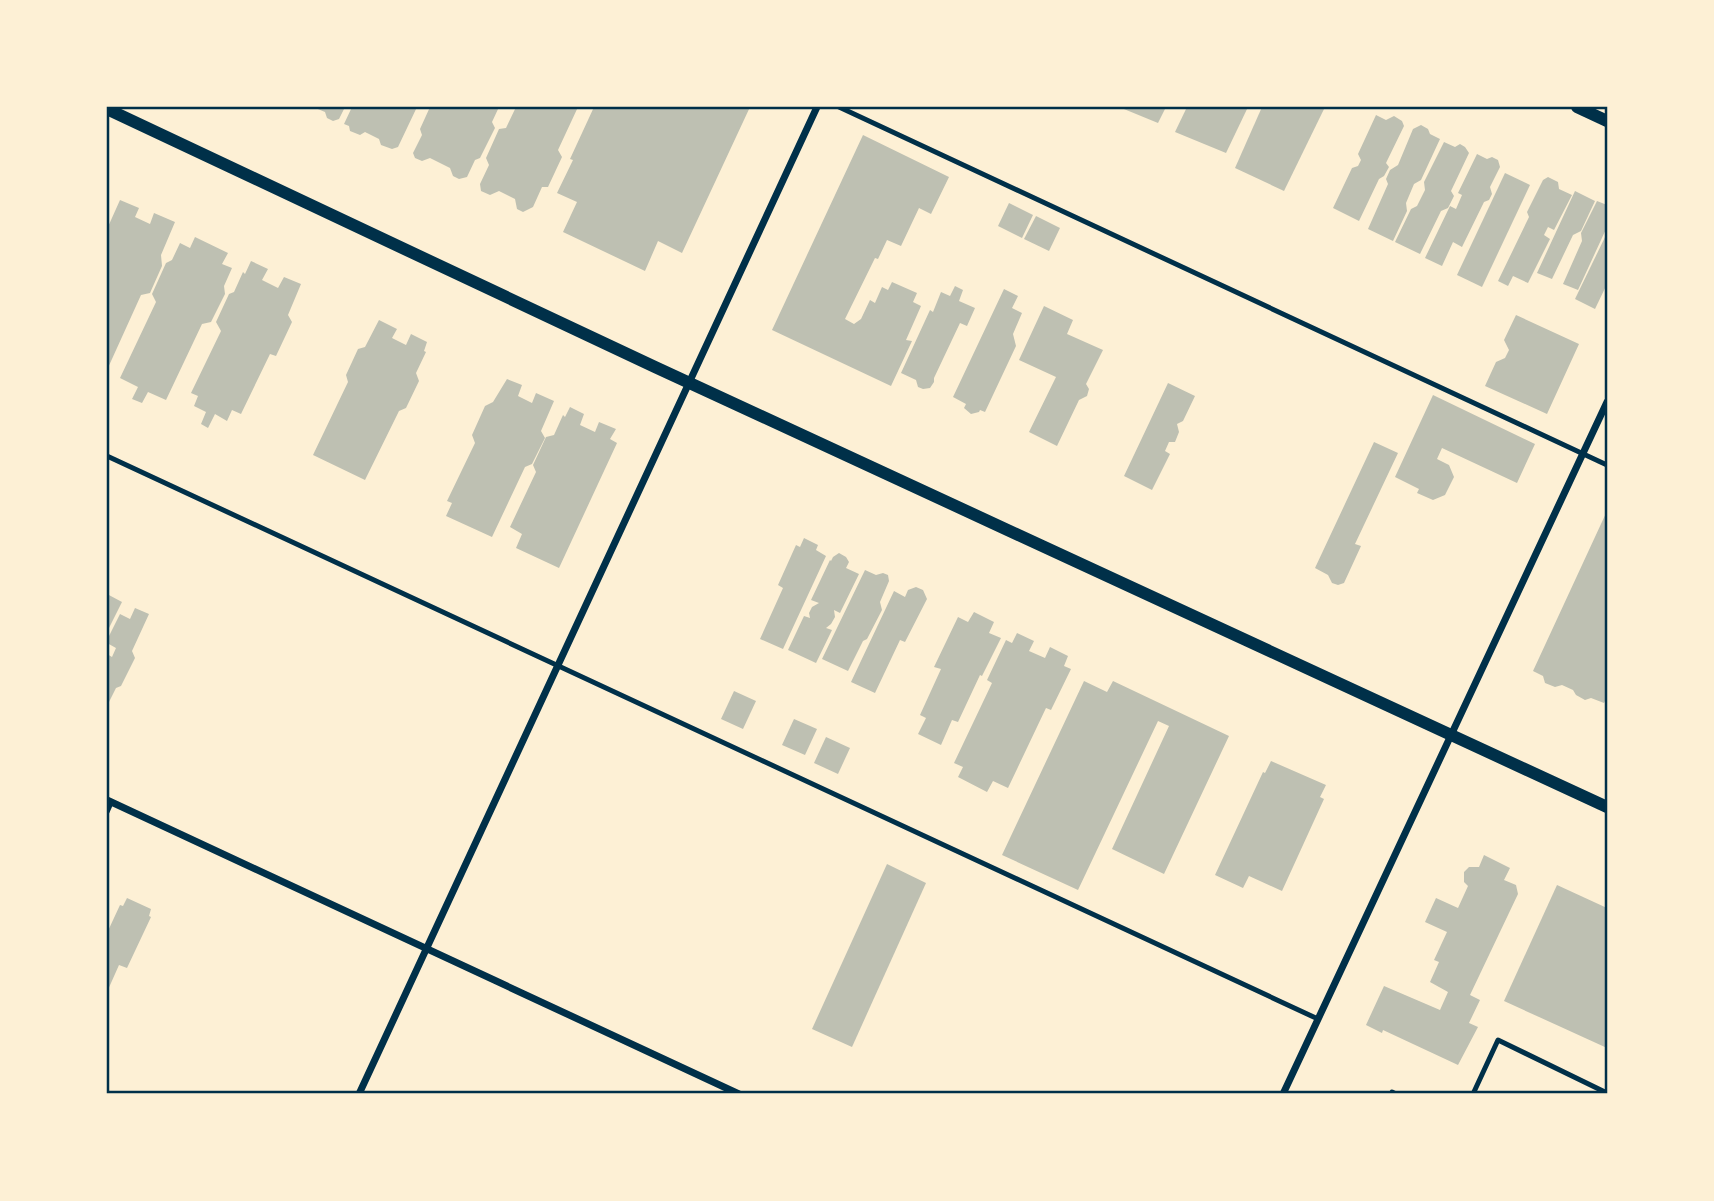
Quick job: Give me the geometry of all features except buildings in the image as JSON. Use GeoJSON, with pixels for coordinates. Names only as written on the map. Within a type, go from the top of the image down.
{"type":"FeatureCollection","features":[{"type":"Feature","properties":{"kind":"street"},"geometry":{"type":"LineString","coordinates":[[359,1094],[817,107]]}},
{"type":"Feature","properties":{"kind":"street"},"geometry":{"type":"LineString","coordinates":[[1577,107],[1607,121]]}},
{"type":"Feature","properties":{"kind":"street"},"geometry":{"type":"LineString","coordinates":[[107,109],[688,383],[1607,807]]}},
{"type":"Feature","properties":{"kind":"street"},"geometry":{"type":"LineString","coordinates":[[1283,1094],[1607,402]]}},
{"type":"Feature","properties":{"kind":"street"},"geometry":{"type":"LineString","coordinates":[[109,802],[740,1094]]}},
{"type":"Feature","properties":{"kind":"lane"},"geometry":{"type":"LineString","coordinates":[[839,107],[1607,465]]}},
{"type":"Feature","properties":{"kind":"lane"},"geometry":{"type":"LineString","coordinates":[[107,456],[1318,1019]]}},
{"type":"Feature","properties":{"kind":"lane"},"geometry":{"type":"LineString","coordinates":[[107,812],[109,802]]}},
{"type":"Feature","properties":{"kind":"lane"},"geometry":{"type":"LineString","coordinates":[[1473,1094],[1498,1040],[1607,1093]]}}]}
